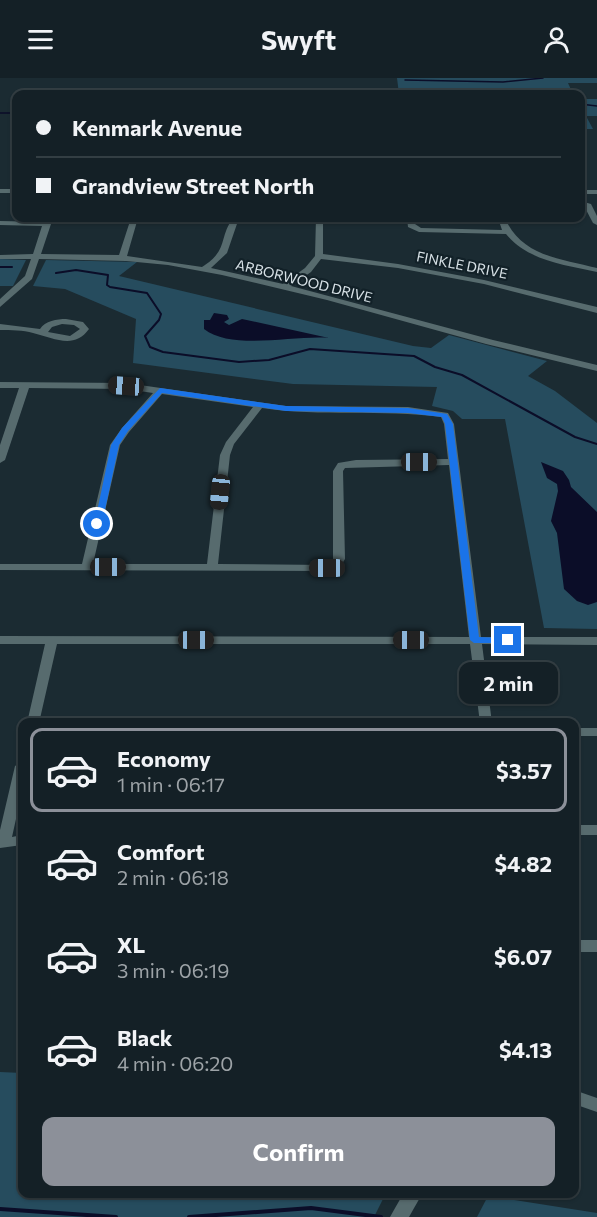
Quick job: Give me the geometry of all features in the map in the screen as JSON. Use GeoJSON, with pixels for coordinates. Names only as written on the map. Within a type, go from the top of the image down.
{"type":"FeatureCollection","features":[{"type":"Feature","properties":{"kind":"street"},"geometry":{"type":"LineString","coordinates":[[585,205],[597,223]]}},
{"type":"Feature","properties":{"kind":"street"},"geometry":{"type":"LineString","coordinates":[[0,223],[24,222]]}},
{"type":"Feature","properties":{"kind":"street"},"geometry":{"type":"LineString","coordinates":[[0,304],[29,277],[47,222]]}},
{"type":"Feature","properties":{"kind":"street"},"geometry":{"type":"LineString","coordinates":[[122,258],[134,222]]}},
{"type":"Feature","properties":{"kind":"street"},"geometry":{"type":"LineString","coordinates":[[203,270],[220,257],[225,250],[233,222]]}},
{"type":"Feature","properties":{"kind":"street"},"geometry":{"type":"LineString","coordinates":[[283,288],[308,270],[319,256],[320,222]]}},
{"type":"Feature","properties":{"kind":"street"},"geometry":{"type":"LineString","coordinates":[[411,222],[411,225],[418,230],[505,232],[520,244],[537,252],[597,270]]}},
{"type":"Feature","properties":{"kind":"street"},"geometry":{"type":"LineString","coordinates":[[503,222],[505,232]]}},
{"type":"Feature","properties":{"kind":"street","name":"FINKLE DRIVE"},"geometry":{"type":"LineString","coordinates":[[319,256],[398,266],[484,282],[597,310]]}},
{"type":"Feature","properties":{"kind":"street","name":"ARBORWOOD DRIVE"},"geometry":{"type":"LineString","coordinates":[[0,257],[122,258],[203,270],[283,288],[597,368]]}},
{"type":"Feature","properties":{"kind":"street"},"geometry":{"type":"LineString","coordinates":[[0,327],[44,333]]}},
{"type":"Feature","properties":{"kind":"street"},"geometry":{"type":"LineString","coordinates":[[0,385],[111,385],[259,406],[408,410],[445,415],[449,424],[485,718]]}},
{"type":"Feature","properties":{"kind":"street"},"geometry":{"type":"LineString","coordinates":[[0,460],[25,385]]}},
{"type":"Feature","properties":{"kind":"street"},"geometry":{"type":"LineString","coordinates":[[87,567],[115,445],[125,430],[160,391]]}},
{"type":"Feature","properties":{"kind":"street"},"geometry":{"type":"LineString","coordinates":[[212,567],[225,455],[229,444],[259,406]]}},
{"type":"Feature","properties":{"kind":"street"},"geometry":{"type":"LineString","coordinates":[[0,567],[332,567],[339,559],[338,471],[342,465],[453,462]]}},
{"type":"Feature","properties":{"kind":"street"},"geometry":{"type":"LineString","coordinates":[[0,640],[597,641]]}},
{"type":"Feature","properties":{"kind":"street"},"geometry":{"type":"LineString","coordinates":[[34,718],[52,641]]}},
{"type":"Feature","properties":{"kind":"street"},"geometry":{"type":"LineString","coordinates":[[579,732],[597,732]]}},
{"type":"Feature","properties":{"kind":"street"},"geometry":{"type":"LineString","coordinates":[[18,781],[2,842],[18,840]]}},
{"type":"Feature","properties":{"kind":"street"},"geometry":{"type":"LineString","coordinates":[[579,830],[597,830]]}},
{"type":"Feature","properties":{"kind":"street"},"geometry":{"type":"LineString","coordinates":[[579,946],[597,946]]}},
{"type":"Feature","properties":{"kind":"street"},"geometry":{"type":"LineString","coordinates":[[579,1099],[597,1105]]}},
{"type":"Feature","properties":{"kind":"street"},"geometry":{"type":"LineString","coordinates":[[399,1217],[411,1198]]}},
{"type":"Feature","properties":{"kind":"shaded area"},"geometry":{"type":"Polygon","coordinates":[[[397,78],[597,78],[597,83],[568,83],[571,90],[398,90],[397,78]]]}},
{"type":"Feature","properties":{"kind":"shaded area"},"geometry":{"type":"Polygon","coordinates":[[[585,99],[597,99],[597,116],[586,116],[593,129],[585,129],[585,99]]]}},
{"type":"Feature","properties":{"kind":"shaded area"},"geometry":{"type":"Polygon","coordinates":[[[0,259],[26,260],[13,286],[0,286],[0,259]]]}},
{"type":"Feature","properties":{"kind":"shaded area"},"geometry":{"type":"Polygon","coordinates":[[[46,260],[137,262],[119,276],[413,346],[431,348],[449,335],[547,361],[528,376],[555,391],[597,423],[597,629],[544,628],[505,419],[462,419],[453,411],[432,406],[437,387],[293,384],[133,363],[136,319],[65,289],[33,286],[46,260]]]}},
{"type":"Feature","properties":{"kind":"shaded area"},"geometry":{"type":"Polygon","coordinates":[[[214,313],[227,315],[229,319],[224,322],[229,325],[242,319],[329,338],[247,341],[216,336],[204,329],[204,320],[210,320],[214,313]]]}},
{"type":"Feature","properties":{"kind":"shaded area"},"geometry":{"type":"Polygon","coordinates":[[[541,462],[563,471],[571,487],[597,512],[597,602],[588,605],[577,601],[564,589],[557,533],[551,521],[558,491],[557,484],[547,478],[541,462]]]}},
{"type":"Feature","properties":{"kind":"shaded area"},"geometry":{"type":"Polygon","coordinates":[[[0,1072],[18,1073],[18,1198],[383,1199],[374,1217],[0,1217],[0,1072]]]}},
{"type":"Feature","properties":{"kind":"shaded area"},"geometry":{"type":"Polygon","coordinates":[[[487,1198],[501,1198],[597,1213],[597,1217],[477,1217],[487,1198]]]}},
{"type":"Feature","properties":{"kind":"waterway"},"geometry":{"type":"LineString","coordinates":[[405,80],[503,82],[543,78]]}},
{"type":"Feature","properties":{"kind":"waterway"},"geometry":{"type":"LineString","coordinates":[[585,105],[597,106]]}},
{"type":"Feature","properties":{"kind":"waterway"},"geometry":{"type":"LineString","coordinates":[[0,113],[12,113]]}},
{"type":"Feature","properties":{"kind":"waterway"},"geometry":{"type":"LineString","coordinates":[[0,267],[12,267]]}},
{"type":"Feature","properties":{"kind":"waterway"},"geometry":{"type":"LineString","coordinates":[[56,273],[76,270],[108,275],[107,285],[110,287],[147,293],[161,314],[159,320],[145,336],[150,347],[163,352],[239,362],[269,360],[310,349],[414,356],[435,367],[462,375],[575,437],[597,444]]}},
{"type":"Feature","properties":{"kind":"waterway"},"geometry":{"type":"LineString","coordinates":[[189,1217],[311,1208],[381,1217]]}},
{"type":"Feature","properties":{"kind":"waterway"},"geometry":{"type":"LineString","coordinates":[[0,1209],[116,1217]]}},
{"type":"Feature","properties":{"kind":"route"},"geometry":{"type":"LineString","coordinates":[[97,524],[115,445],[125,430],[160,391],[286,409],[408,410],[445,415],[449,424],[474,640],[508,640]]}}]}
